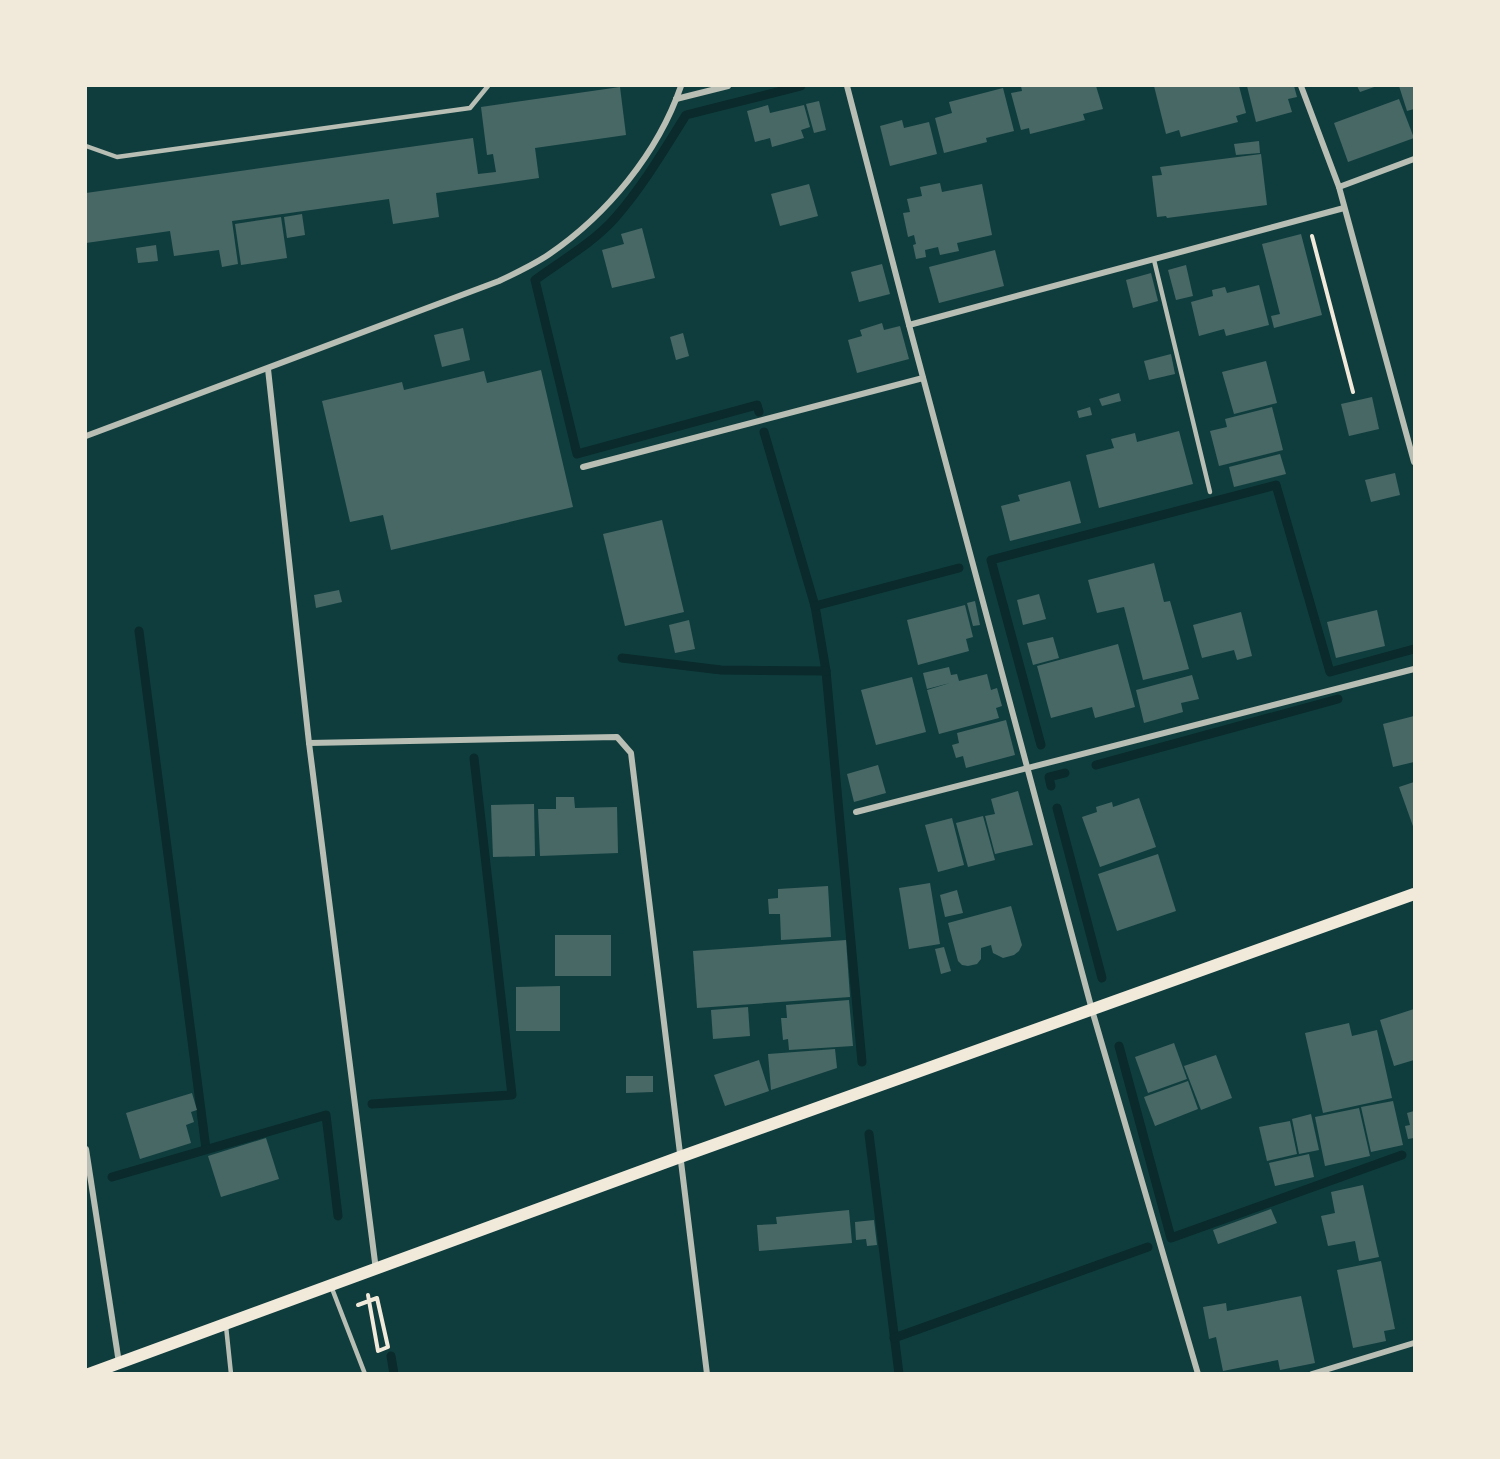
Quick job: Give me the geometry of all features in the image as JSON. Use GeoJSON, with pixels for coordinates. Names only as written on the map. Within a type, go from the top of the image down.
{"type":"FeatureCollection","features":[{"type":"Feature","properties":{"kind":"main road"},"geometry":{"type":"LineString","coordinates":[[89,1374],[680,1157],[1414,894]]}},
{"type":"Feature","properties":{"kind":"street"},"geometry":{"type":"LineString","coordinates":[[86,436],[500,281],[548,255],[586,225],[623,187],[655,143],[681,86]]}},
{"type":"Feature","properties":{"kind":"street"},"geometry":{"type":"LineString","coordinates":[[676,99],[728,86]]}},
{"type":"Feature","properties":{"kind":"street"},"geometry":{"type":"LineString","coordinates":[[847,86],[1092,1010],[1198,1374]]}},
{"type":"Feature","properties":{"kind":"street"},"geometry":{"type":"LineString","coordinates":[[1300,86],[1339,187],[1414,462]]}},
{"type":"Feature","properties":{"kind":"street"},"geometry":{"type":"LineString","coordinates":[[1339,187],[1414,159]]}},
{"type":"Feature","properties":{"kind":"street"},"geometry":{"type":"LineString","coordinates":[[909,325],[1344,208]]}},
{"type":"Feature","properties":{"kind":"street"},"geometry":{"type":"LineString","coordinates":[[268,369],[309,743],[376,1270]]}},
{"type":"Feature","properties":{"kind":"street"},"geometry":{"type":"LineString","coordinates":[[584,467],[923,378]]}},
{"type":"Feature","properties":{"kind":"street"},"geometry":{"type":"LineString","coordinates":[[856,812],[1414,669]]}},
{"type":"Feature","properties":{"kind":"street"},"geometry":{"type":"LineString","coordinates":[[309,743],[617,737],[631,753],[707,1374]]}},
{"type":"Feature","properties":{"kind":"street"},"geometry":{"type":"LineString","coordinates":[[86,1149],[119,1363]]}},
{"type":"Feature","properties":{"kind":"street"},"geometry":{"type":"LineString","coordinates":[[1312,1374],[1414,1343]]}},
{"type":"Feature","properties":{"kind":"lane"},"geometry":{"type":"LineString","coordinates":[[86,146],[117,157],[470,108],[488,86]]}},
{"type":"Feature","properties":{"kind":"lane"},"geometry":{"type":"LineString","coordinates":[[1154,260],[1210,492]]}},
{"type":"Feature","properties":{"kind":"lane"},"geometry":{"type":"LineString","coordinates":[[331,1286],[365,1374]]}},
{"type":"Feature","properties":{"kind":"lane"},"geometry":{"type":"LineString","coordinates":[[226,1324],[231,1374]]}},
{"type":"Feature","properties":{"kind":"path"},"geometry":{"type":"LineString","coordinates":[[1307,218],[1353,392]]}},
{"type":"Feature","properties":{"kind":"path"},"geometry":{"type":"LineString","coordinates":[[341,1311],[377,1298],[388,1347],[378,1351],[372,1319]]}},
{"type":"Feature","properties":{"kind":"building"},"geometry":{"type":"Polygon","coordinates":[[[1021,86],[1096,86],[1103,109],[1083,114],[1085,120],[1030,134],[1029,128],[1021,130],[1011,93],[1022,91],[1021,86]]]}},
{"type":"Feature","properties":{"kind":"building"},"geometry":{"type":"Polygon","coordinates":[[[1154,86],[1239,86],[1246,113],[1236,116],[1238,122],[1181,137],[1179,130],[1166,134],[1154,86]]]}},
{"type":"Feature","properties":{"kind":"building"},"geometry":{"type":"Polygon","coordinates":[[[1247,86],[1294,86],[1297,97],[1288,99],[1292,112],[1256,122],[1247,86]]]}},
{"type":"Feature","properties":{"kind":"building"},"geometry":{"type":"Polygon","coordinates":[[[1357,86],[1377,86],[1360,92],[1357,86]]]}},
{"type":"Feature","properties":{"kind":"building"},"geometry":{"type":"Polygon","coordinates":[[[1399,86],[1414,86],[1414,109],[1407,111],[1399,86]]]}},
{"type":"Feature","properties":{"kind":"building"},"geometry":{"type":"Polygon","coordinates":[[[620,87],[626,135],[535,148],[539,178],[436,193],[439,217],[393,224],[389,199],[232,221],[238,264],[222,267],[219,250],[174,256],[170,231],[86,243],[86,193],[473,138],[478,174],[496,172],[493,154],[487,155],[481,107],[620,87]]]}},
{"type":"Feature","properties":{"kind":"building"},"geometry":{"type":"Polygon","coordinates":[[[1003,88],[1014,131],[986,138],[987,142],[944,153],[935,118],[952,113],[949,102],[1003,88]]]}},
{"type":"Feature","properties":{"kind":"building"},"geometry":{"type":"Polygon","coordinates":[[[1399,99],[1414,138],[1348,162],[1334,123],[1399,99]]]}},
{"type":"Feature","properties":{"kind":"building"},"geometry":{"type":"Polygon","coordinates":[[[819,101],[826,130],[814,133],[806,104],[819,101]]]}},
{"type":"Feature","properties":{"kind":"building"},"geometry":{"type":"Polygon","coordinates":[[[768,105],[770,113],[804,105],[810,127],[801,130],[804,138],[772,147],[770,138],[755,142],[747,111],[768,105]]]}},
{"type":"Feature","properties":{"kind":"building"},"geometry":{"type":"Polygon","coordinates":[[[902,120],[904,128],[929,122],[937,154],[890,166],[880,126],[902,120]]]}},
{"type":"Feature","properties":{"kind":"building"},"geometry":{"type":"Polygon","coordinates":[[[1259,141],[1260,153],[1236,155],[1234,144],[1259,141]]]}},
{"type":"Feature","properties":{"kind":"building"},"geometry":{"type":"Polygon","coordinates":[[[1261,154],[1267,205],[1167,218],[1166,216],[1157,217],[1152,176],[1162,175],[1160,167],[1261,154]]]}},
{"type":"Feature","properties":{"kind":"building"},"geometry":{"type":"Polygon","coordinates":[[[940,183],[942,192],[982,184],[992,235],[957,243],[959,251],[940,255],[938,247],[925,250],[926,257],[916,259],[913,245],[916,244],[914,235],[908,237],[903,213],[910,212],[907,199],[922,196],[920,187],[940,183]]]}},
{"type":"Feature","properties":{"kind":"building"},"geometry":{"type":"Polygon","coordinates":[[[809,184],[818,216],[780,226],[771,194],[809,184]]]}},
{"type":"Feature","properties":{"kind":"building"},"geometry":{"type":"Polygon","coordinates":[[[302,214],[305,235],[287,238],[284,217],[302,214]]]}},
{"type":"Feature","properties":{"kind":"building"},"geometry":{"type":"Polygon","coordinates":[[[281,217],[287,258],[241,265],[235,224],[281,217]]]}},
{"type":"Feature","properties":{"kind":"building"},"geometry":{"type":"Polygon","coordinates":[[[642,228],[655,278],[612,288],[602,250],[624,244],[621,234],[642,228]]]}},
{"type":"Feature","properties":{"kind":"building"},"geometry":{"type":"Polygon","coordinates":[[[1301,234],[1322,315],[1274,328],[1271,316],[1280,314],[1262,244],[1301,234]]]}},
{"type":"Feature","properties":{"kind":"building"},"geometry":{"type":"Polygon","coordinates":[[[156,245],[158,261],[138,263],[136,248],[156,245]]]}},
{"type":"Feature","properties":{"kind":"building"},"geometry":{"type":"Polygon","coordinates":[[[995,250],[1004,286],[939,303],[929,267],[995,250]]]}},
{"type":"Feature","properties":{"kind":"building"},"geometry":{"type":"Polygon","coordinates":[[[882,264],[890,294],[859,302],[851,272],[882,264]]]}},
{"type":"Feature","properties":{"kind":"building"},"geometry":{"type":"Polygon","coordinates":[[[1186,265],[1193,296],[1176,300],[1168,270],[1186,265]]]}},
{"type":"Feature","properties":{"kind":"building"},"geometry":{"type":"Polygon","coordinates":[[[1151,273],[1158,301],[1133,308],[1126,280],[1151,273]]]}},
{"type":"Feature","properties":{"kind":"building"},"geometry":{"type":"Polygon","coordinates":[[[1259,285],[1269,325],[1226,336],[1224,329],[1199,336],[1191,302],[1213,296],[1212,290],[1225,287],[1227,293],[1259,285]]]}},
{"type":"Feature","properties":{"kind":"building"},"geometry":{"type":"Polygon","coordinates":[[[882,323],[884,330],[900,326],[909,359],[857,373],[848,340],[862,336],[860,330],[882,323]]]}},
{"type":"Feature","properties":{"kind":"building"},"geometry":{"type":"Polygon","coordinates":[[[463,328],[470,360],[442,367],[434,335],[463,328]]]}},
{"type":"Feature","properties":{"kind":"building"},"geometry":{"type":"Polygon","coordinates":[[[683,333],[689,356],[676,360],[670,337],[683,333]]]}},
{"type":"Feature","properties":{"kind":"building"},"geometry":{"type":"Polygon","coordinates":[[[1171,354],[1175,374],[1149,380],[1144,361],[1171,354]]]}},
{"type":"Feature","properties":{"kind":"building"},"geometry":{"type":"Polygon","coordinates":[[[1266,361],[1277,403],[1234,414],[1222,372],[1266,361]]]}},
{"type":"Feature","properties":{"kind":"building"},"geometry":{"type":"Polygon","coordinates":[[[541,370],[573,507],[391,550],[383,515],[350,522],[322,401],[402,382],[404,390],[484,371],[487,383],[541,370]]]}},
{"type":"Feature","properties":{"kind":"building"},"geometry":{"type":"Polygon","coordinates":[[[1119,393],[1121,401],[1102,406],[1099,399],[1119,393]]]}},
{"type":"Feature","properties":{"kind":"building"},"geometry":{"type":"Polygon","coordinates":[[[1372,397],[1379,429],[1349,436],[1341,404],[1372,397]]]}},
{"type":"Feature","properties":{"kind":"building"},"geometry":{"type":"Polygon","coordinates":[[[1090,407],[1092,415],[1079,418],[1077,411],[1090,407]]]}},
{"type":"Feature","properties":{"kind":"building"},"geometry":{"type":"Polygon","coordinates":[[[1272,407],[1283,450],[1219,466],[1210,431],[1227,427],[1225,419],[1272,407]]]}},
{"type":"Feature","properties":{"kind":"building"},"geometry":{"type":"Polygon","coordinates":[[[1179,431],[1193,484],[1099,508],[1086,455],[1114,448],[1111,439],[1135,433],[1137,442],[1179,431]]]}},
{"type":"Feature","properties":{"kind":"building"},"geometry":{"type":"Polygon","coordinates":[[[1280,454],[1286,474],[1234,487],[1229,467],[1280,454]]]}},
{"type":"Feature","properties":{"kind":"building"},"geometry":{"type":"Polygon","coordinates":[[[1395,473],[1400,495],[1371,502],[1365,480],[1395,473]]]}},
{"type":"Feature","properties":{"kind":"building"},"geometry":{"type":"Polygon","coordinates":[[[1070,481],[1081,523],[1010,541],[1001,506],[1020,501],[1018,495],[1070,481]]]}},
{"type":"Feature","properties":{"kind":"building"},"geometry":{"type":"Polygon","coordinates":[[[662,520],[684,612],[625,626],[603,534],[662,520]]]}},
{"type":"Feature","properties":{"kind":"building"},"geometry":{"type":"Polygon","coordinates":[[[1154,563],[1164,602],[1170,601],[1189,669],[1143,680],[1124,607],[1097,613],[1088,580],[1154,563]]]}},
{"type":"Feature","properties":{"kind":"building"},"geometry":{"type":"Polygon","coordinates":[[[339,590],[342,602],[316,608],[314,595],[339,590]]]}},
{"type":"Feature","properties":{"kind":"building"},"geometry":{"type":"Polygon","coordinates":[[[1039,594],[1046,619],[1023,625],[1017,600],[1039,594]]]}},
{"type":"Feature","properties":{"kind":"building"},"geometry":{"type":"Polygon","coordinates":[[[975,601],[980,625],[973,626],[967,603],[975,601]]]}},
{"type":"Feature","properties":{"kind":"building"},"geometry":{"type":"Polygon","coordinates":[[[965,605],[973,637],[966,639],[969,651],[918,665],[907,620],[965,605]]]}},
{"type":"Feature","properties":{"kind":"building"},"geometry":{"type":"Polygon","coordinates":[[[1377,610],[1385,646],[1336,658],[1327,622],[1377,610]]]}},
{"type":"Feature","properties":{"kind":"building"},"geometry":{"type":"Polygon","coordinates":[[[1241,612],[1252,656],[1237,660],[1234,650],[1202,658],[1193,625],[1241,612]]]}},
{"type":"Feature","properties":{"kind":"building"},"geometry":{"type":"Polygon","coordinates":[[[689,620],[695,649],[675,653],[669,625],[689,620]]]}},
{"type":"Feature","properties":{"kind":"building"},"geometry":{"type":"Polygon","coordinates":[[[1053,637],[1059,658],[1033,665],[1027,643],[1053,637]]]}},
{"type":"Feature","properties":{"kind":"building"},"geometry":{"type":"Polygon","coordinates":[[[1118,644],[1135,707],[1095,718],[1092,707],[1051,718],[1037,666],[1118,644]]]}},
{"type":"Feature","properties":{"kind":"building"},"geometry":{"type":"Polygon","coordinates":[[[949,667],[951,675],[957,674],[959,681],[987,674],[991,690],[997,688],[1002,706],[996,708],[999,718],[939,734],[927,690],[950,683],[927,689],[923,673],[949,667]]]}},
{"type":"Feature","properties":{"kind":"building"},"geometry":{"type":"Polygon","coordinates":[[[1192,675],[1199,699],[1181,703],[1183,712],[1144,723],[1136,690],[1192,675]]]}},
{"type":"Feature","properties":{"kind":"building"},"geometry":{"type":"Polygon","coordinates":[[[912,677],[926,732],[876,745],[861,690],[912,677]]]}},
{"type":"Feature","properties":{"kind":"building"},"geometry":{"type":"Polygon","coordinates":[[[1414,716],[1414,762],[1393,767],[1383,724],[1414,716]]]}},
{"type":"Feature","properties":{"kind":"building"},"geometry":{"type":"Polygon","coordinates":[[[1006,720],[1015,755],[966,768],[963,756],[956,758],[952,745],[959,743],[957,733],[1006,720]]]}},
{"type":"Feature","properties":{"kind":"building"},"geometry":{"type":"Polygon","coordinates":[[[878,765],[886,793],[854,802],[847,774],[878,765]]]}},
{"type":"Feature","properties":{"kind":"building"},"geometry":{"type":"Polygon","coordinates":[[[1414,782],[1414,829],[1399,787],[1414,782]]]}},
{"type":"Feature","properties":{"kind":"building"},"geometry":{"type":"Polygon","coordinates":[[[1018,791],[1033,845],[995,854],[985,816],[995,814],[991,799],[1018,791]]]}},
{"type":"Feature","properties":{"kind":"building"},"geometry":{"type":"Polygon","coordinates":[[[556,797],[574,797],[575,808],[617,807],[618,853],[540,856],[538,809],[556,809],[556,797]]]}},
{"type":"Feature","properties":{"kind":"building"},"geometry":{"type":"Polygon","coordinates":[[[1139,798],[1156,847],[1100,867],[1082,817],[1097,812],[1096,807],[1112,802],[1113,807],[1139,798]]]}},
{"type":"Feature","properties":{"kind":"building"},"geometry":{"type":"Polygon","coordinates":[[[534,804],[535,856],[493,857],[491,805],[534,804]]]}},
{"type":"Feature","properties":{"kind":"building"},"geometry":{"type":"Polygon","coordinates":[[[983,816],[995,860],[968,867],[956,823],[983,816]]]}},
{"type":"Feature","properties":{"kind":"building"},"geometry":{"type":"Polygon","coordinates":[[[952,818],[964,865],[938,872],[925,825],[952,818]]]}},
{"type":"Feature","properties":{"kind":"building"},"geometry":{"type":"Polygon","coordinates":[[[1158,854],[1176,911],[1117,931],[1098,874],[1158,854]]]}},
{"type":"Feature","properties":{"kind":"building"},"geometry":{"type":"Polygon","coordinates":[[[930,883],[940,944],[909,949],[899,888],[930,883]]]}},
{"type":"Feature","properties":{"kind":"building"},"geometry":{"type":"Polygon","coordinates":[[[828,886],[831,937],[781,940],[780,914],[769,914],[768,899],[778,898],[778,889],[828,886]]]}},
{"type":"Feature","properties":{"kind":"building"},"geometry":{"type":"Polygon","coordinates":[[[957,890],[963,913],[945,917],[940,895],[957,890]]]}},
{"type":"Feature","properties":{"kind":"building"},"geometry":{"type":"Polygon","coordinates":[[[1011,906],[1022,945],[1019,951],[1003,958],[993,953],[991,945],[981,948],[981,959],[977,964],[962,965],[958,961],[948,923],[1011,906]]]}},
{"type":"Feature","properties":{"kind":"building"},"geometry":{"type":"Polygon","coordinates":[[[555,935],[611,935],[611,976],[555,976],[555,935]]]}},
{"type":"Feature","properties":{"kind":"building"},"geometry":{"type":"Polygon","coordinates":[[[846,940],[850,997],[697,1008],[693,951],[846,940]]]}},
{"type":"Feature","properties":{"kind":"building"},"geometry":{"type":"Polygon","coordinates":[[[944,947],[951,971],[941,974],[935,949],[944,947]]]}},
{"type":"Feature","properties":{"kind":"building"},"geometry":{"type":"Polygon","coordinates":[[[560,986],[560,1031],[516,1031],[516,987],[560,986]]]}},
{"type":"Feature","properties":{"kind":"building"},"geometry":{"type":"Polygon","coordinates":[[[849,1000],[853,1046],[789,1050],[788,1039],[783,1040],[781,1018],[787,1018],[786,1005],[849,1000]]]}},
{"type":"Feature","properties":{"kind":"building"},"geometry":{"type":"Polygon","coordinates":[[[748,1007],[750,1036],[713,1039],[711,1010],[748,1007]]]}},
{"type":"Feature","properties":{"kind":"building"},"geometry":{"type":"Polygon","coordinates":[[[1414,1009],[1414,1060],[1394,1066],[1380,1020],[1414,1009]]]}},
{"type":"Feature","properties":{"kind":"building"},"geometry":{"type":"Polygon","coordinates":[[[1349,1023],[1352,1036],[1377,1030],[1392,1098],[1323,1113],[1305,1033],[1349,1023]]]}},
{"type":"Feature","properties":{"kind":"building"},"geometry":{"type":"Polygon","coordinates":[[[1174,1043],[1187,1079],[1148,1093],[1135,1057],[1174,1043]]]}},
{"type":"Feature","properties":{"kind":"building"},"geometry":{"type":"Polygon","coordinates":[[[835,1049],[837,1068],[771,1090],[768,1054],[835,1049]]]}},
{"type":"Feature","properties":{"kind":"building"},"geometry":{"type":"Polygon","coordinates":[[[1216,1055],[1232,1098],[1201,1110],[1184,1066],[1216,1055]]]}},
{"type":"Feature","properties":{"kind":"building"},"geometry":{"type":"Polygon","coordinates":[[[759,1060],[769,1091],[725,1106],[714,1075],[759,1060]]]}},
{"type":"Feature","properties":{"kind":"building"},"geometry":{"type":"Polygon","coordinates":[[[626,1076],[653,1076],[653,1092],[626,1093],[626,1076]]]}},
{"type":"Feature","properties":{"kind":"building"},"geometry":{"type":"Polygon","coordinates":[[[1188,1081],[1198,1109],[1155,1126],[1144,1097],[1188,1081]]]}},
{"type":"Feature","properties":{"kind":"building"},"geometry":{"type":"Polygon","coordinates":[[[192,1093],[197,1110],[191,1112],[194,1122],[186,1125],[191,1143],[140,1159],[126,1113],[192,1093]]]}},
{"type":"Feature","properties":{"kind":"building"},"geometry":{"type":"Polygon","coordinates":[[[1393,1101],[1403,1145],[1371,1152],[1361,1107],[1393,1101]]]}},
{"type":"Feature","properties":{"kind":"building"},"geometry":{"type":"Polygon","coordinates":[[[1359,1108],[1370,1156],[1325,1166],[1315,1117],[1359,1108]]]}},
{"type":"Feature","properties":{"kind":"building"},"geometry":{"type":"Polygon","coordinates":[[[1414,1111],[1414,1138],[1408,1139],[1405,1126],[1410,1125],[1407,1113],[1414,1111]]]}},
{"type":"Feature","properties":{"kind":"building"},"geometry":{"type":"Polygon","coordinates":[[[1311,1114],[1319,1150],[1299,1154],[1292,1119],[1311,1114]]]}},
{"type":"Feature","properties":{"kind":"building"},"geometry":{"type":"Polygon","coordinates":[[[1290,1121],[1297,1154],[1267,1161],[1259,1127],[1290,1121]]]}},
{"type":"Feature","properties":{"kind":"building"},"geometry":{"type":"Polygon","coordinates":[[[266,1138],[279,1179],[221,1197],[208,1156],[266,1138]]]}},
{"type":"Feature","properties":{"kind":"building"},"geometry":{"type":"Polygon","coordinates":[[[1309,1154],[1314,1177],[1275,1186],[1269,1163],[1309,1154]]]}},
{"type":"Feature","properties":{"kind":"building"},"geometry":{"type":"Polygon","coordinates":[[[1363,1185],[1379,1257],[1359,1261],[1355,1241],[1328,1246],[1321,1216],[1335,1213],[1331,1192],[1363,1185]]]}},
{"type":"Feature","properties":{"kind":"building"},"geometry":{"type":"Polygon","coordinates":[[[1271,1209],[1277,1223],[1218,1244],[1213,1230],[1271,1209]]]}},
{"type":"Feature","properties":{"kind":"building"},"geometry":{"type":"Polygon","coordinates":[[[849,1210],[852,1243],[759,1251],[757,1225],[777,1224],[776,1217],[849,1210]]]}},
{"type":"Feature","properties":{"kind":"building"},"geometry":{"type":"Polygon","coordinates":[[[874,1220],[877,1245],[867,1246],[866,1239],[856,1240],[855,1222],[874,1220]]]}},
{"type":"Feature","properties":{"kind":"building"},"geometry":{"type":"Polygon","coordinates":[[[1381,1261],[1395,1329],[1384,1331],[1386,1341],[1353,1348],[1337,1270],[1381,1261]]]}},
{"type":"Feature","properties":{"kind":"building"},"geometry":{"type":"Polygon","coordinates":[[[1301,1296],[1315,1363],[1280,1370],[1278,1360],[1223,1371],[1216,1337],[1209,1339],[1203,1307],[1226,1303],[1227,1311],[1301,1296]]]}},
{"type":"Feature","properties":{"kind":"waterway"},"geometry":{"type":"LineString","coordinates":[[759,412],[757,405],[577,454],[535,280],[587,243],[615,218],[644,181],[686,115],[801,86]]}},
{"type":"Feature","properties":{"kind":"waterway"},"geometry":{"type":"LineString","coordinates":[[764,432],[815,606],[826,671],[862,1062]]}},
{"type":"Feature","properties":{"kind":"waterway"},"geometry":{"type":"LineString","coordinates":[[1041,745],[991,560],[1276,485],[1330,672],[1414,649]]}},
{"type":"Feature","properties":{"kind":"waterway"},"geometry":{"type":"LineString","coordinates":[[815,606],[959,568]]}},
{"type":"Feature","properties":{"kind":"waterway"},"geometry":{"type":"LineString","coordinates":[[139,631],[206,1149]]}},
{"type":"Feature","properties":{"kind":"waterway"},"geometry":{"type":"LineString","coordinates":[[622,658],[721,670],[826,671]]}},
{"type":"Feature","properties":{"kind":"waterway"},"geometry":{"type":"LineString","coordinates":[[1096,765],[1338,699]]}},
{"type":"Feature","properties":{"kind":"waterway"},"geometry":{"type":"LineString","coordinates":[[372,1104],[512,1095],[474,758]]}},
{"type":"Feature","properties":{"kind":"waterway"},"geometry":{"type":"LineString","coordinates":[[1051,786],[1049,777],[1065,773]]}},
{"type":"Feature","properties":{"kind":"waterway"},"geometry":{"type":"LineString","coordinates":[[1057,808],[1102,978]]}},
{"type":"Feature","properties":{"kind":"waterway"},"geometry":{"type":"LineString","coordinates":[[1119,1046],[1171,1238],[1402,1155]]}},
{"type":"Feature","properties":{"kind":"waterway"},"geometry":{"type":"LineString","coordinates":[[112,1177],[326,1115],[338,1216]]}},
{"type":"Feature","properties":{"kind":"waterway"},"geometry":{"type":"LineString","coordinates":[[869,1134],[899,1374]]}},
{"type":"Feature","properties":{"kind":"waterway"},"geometry":{"type":"LineString","coordinates":[[894,1338],[1148,1247]]}},
{"type":"Feature","properties":{"kind":"waterway"},"geometry":{"type":"LineString","coordinates":[[391,1356],[394,1374]]}}]}
